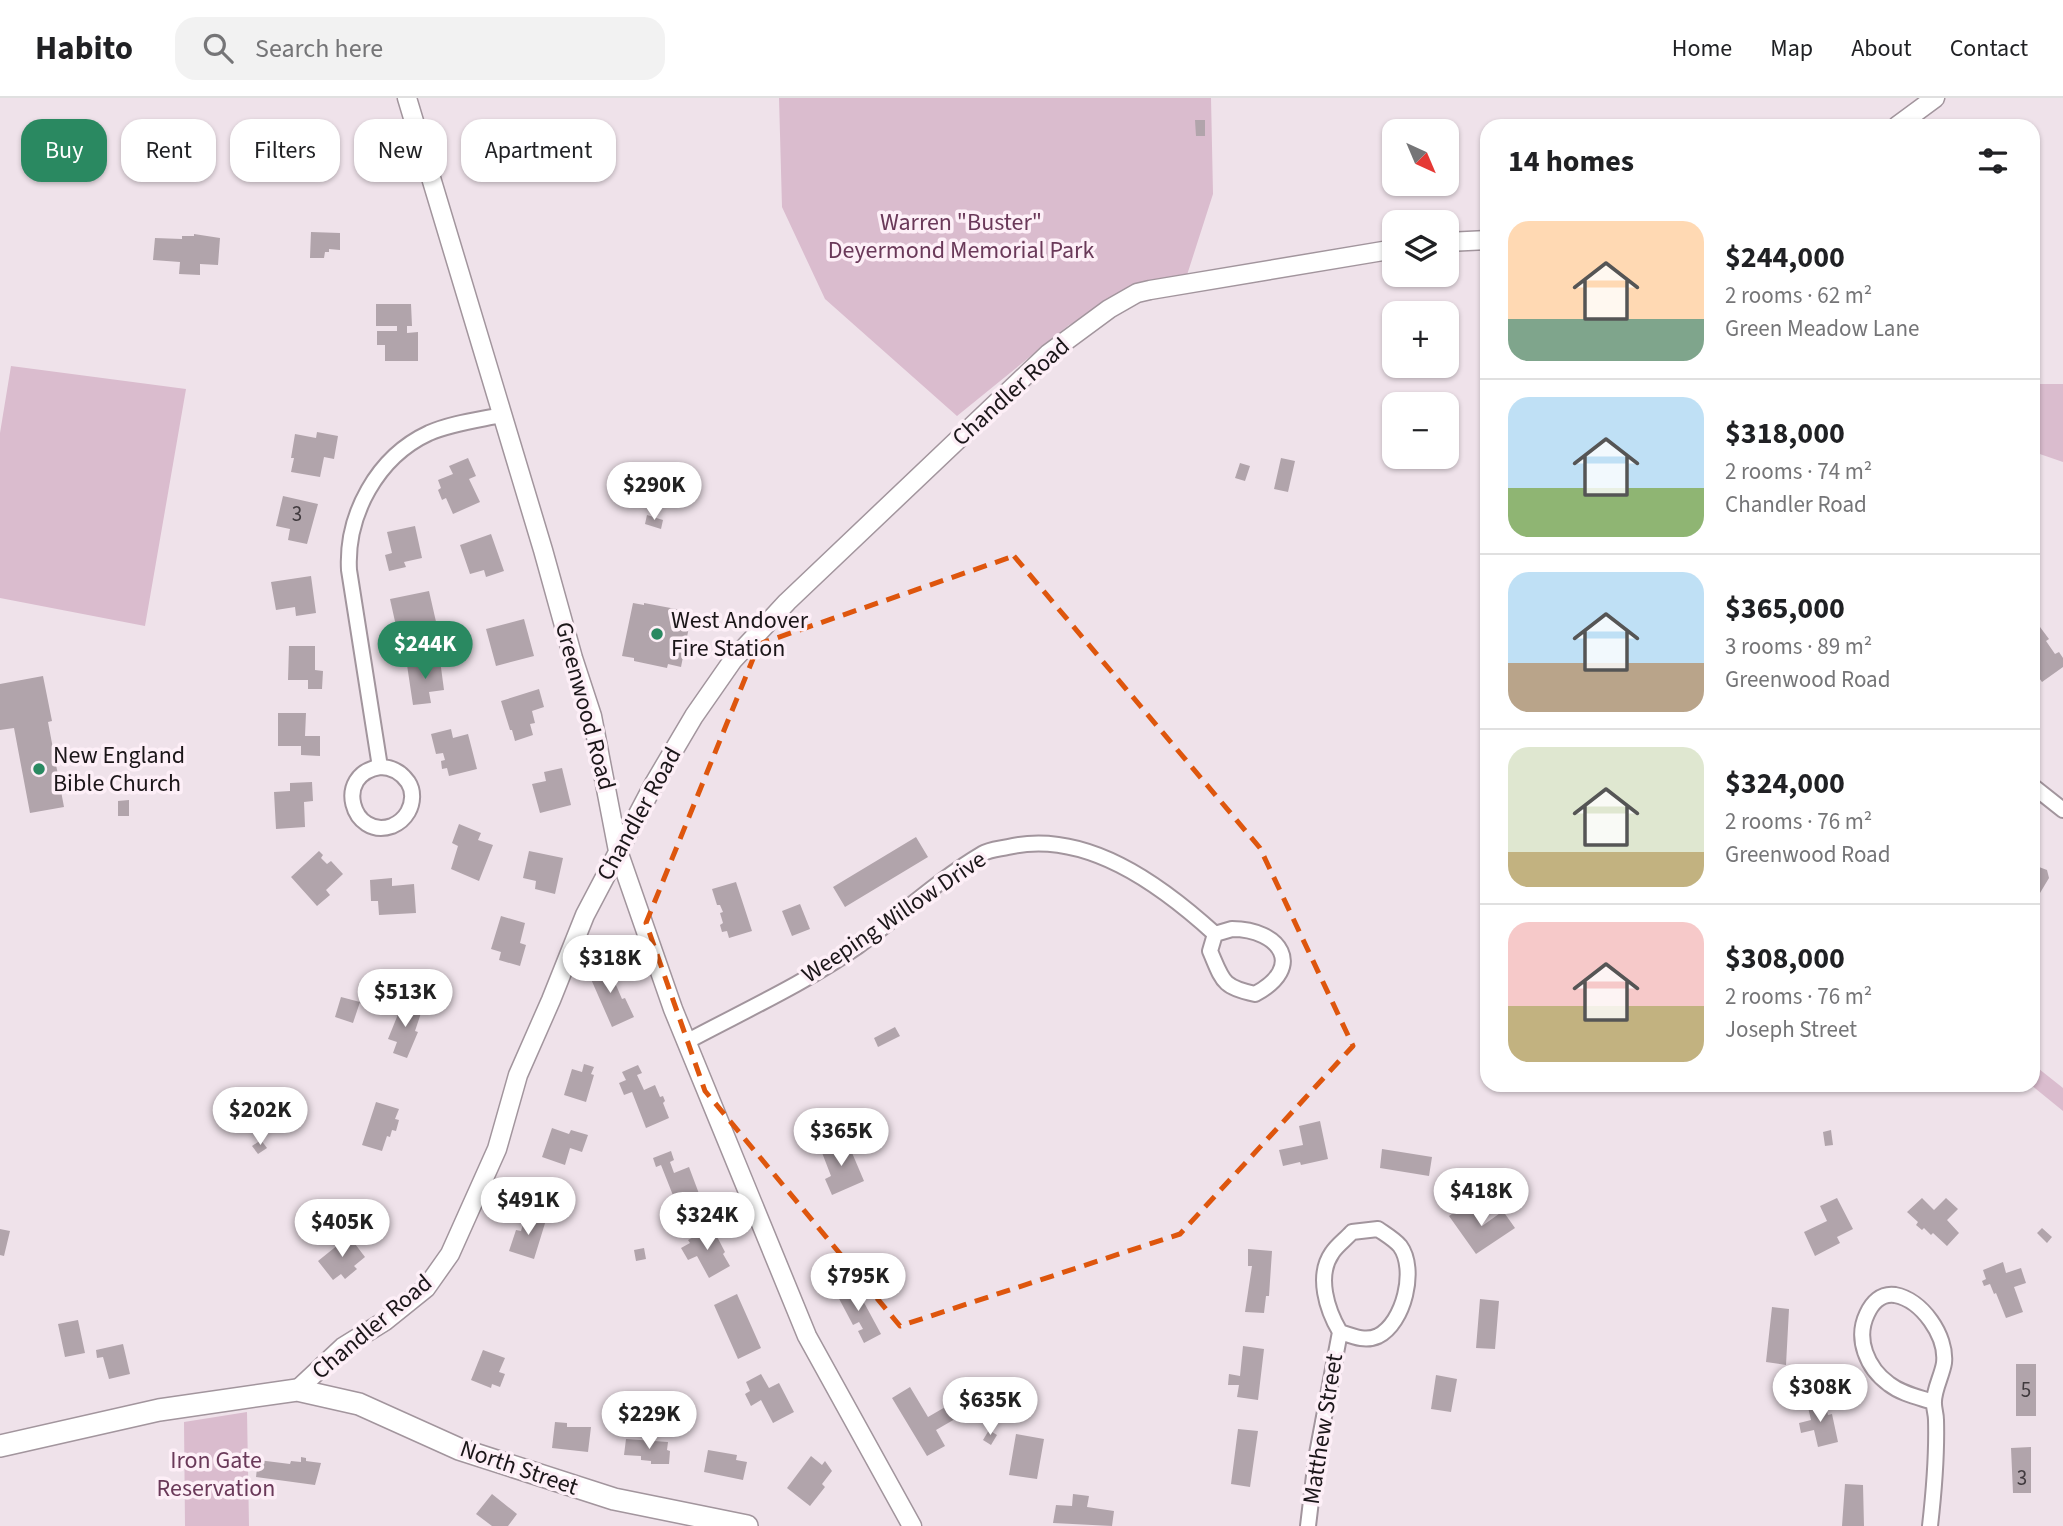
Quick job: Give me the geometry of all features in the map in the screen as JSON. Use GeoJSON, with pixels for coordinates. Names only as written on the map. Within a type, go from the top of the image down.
{"type":"FeatureCollection","features":[{"type":"Feature","properties":{"kind":"main road","name":"Chandler Road"},"geometry":{"type":"LineString","coordinates":[[0,1446],[171,1408],[298,1390]]}},
{"type":"Feature","properties":{"kind":"main road","name":"North Street"},"geometry":{"type":"LineString","coordinates":[[298,1390],[359,1404],[459,1449],[614,1499],[747,1526]]}},
{"type":"Feature","properties":{"kind":"street","name":"Greenwood Road"},"geometry":{"type":"LineString","coordinates":[[407,98],[592,716],[618,851],[686,1042],[807,1336],[912,1526]]}},
{"type":"Feature","properties":{"kind":"street"},"geometry":{"type":"LineString","coordinates":[[1906,119],[1935,98]]}},
{"type":"Feature","properties":{"kind":"street"},"geometry":{"type":"LineString","coordinates":[[1459,241],[1480,240]]}},
{"type":"Feature","properties":{"kind":"street","name":"Chandler Road"},"geometry":{"type":"LineString","coordinates":[[298,1390],[343,1346],[385,1321],[426,1287],[450,1254],[497,1149],[518,1075],[585,915],[655,782],[694,716],[733,660],[797,593],[1048,354],[1109,309],[1138,293],[1150,290],[1382,251]]}},
{"type":"Feature","properties":{"kind":"street"},"geometry":{"type":"LineString","coordinates":[[380,767],[349,570],[350,536],[355,518],[374,480],[407,447],[446,426],[502,415]]}},
{"type":"Feature","properties":{"kind":"street"},"geometry":{"type":"LineString","coordinates":[[380,767],[403,775],[410,785],[412,797],[410,810],[402,820],[386,827],[374,827],[363,821],[355,812],[352,800],[353,788],[359,778],[369,770],[380,767]]}},
{"type":"Feature","properties":{"kind":"street"},"geometry":{"type":"LineString","coordinates":[[2040,792],[2063,810]]}},
{"type":"Feature","properties":{"kind":"street","name":"Weeping Willow Drive"},"geometry":{"type":"LineString","coordinates":[[686,1042],[857,947],[941,882],[985,852],[1031,841],[1066,845],[1101,856],[1152,884],[1189,910],[1215,934]]}},
{"type":"Feature","properties":{"kind":"street"},"geometry":{"type":"LineString","coordinates":[[1232,929],[1249,929],[1272,940],[1283,956],[1282,972],[1272,985],[1255,994],[1232,989],[1220,975],[1210,951],[1215,934],[1232,929]]}},
{"type":"Feature","properties":{"kind":"street","name":"Matthew Street"},"geometry":{"type":"LineString","coordinates":[[1308,1526],[1316,1459],[1340,1332],[1330,1316],[1325,1294],[1325,1274],[1331,1254],[1352,1232],[1378,1229],[1401,1248],[1407,1269],[1407,1293],[1392,1323],[1378,1335],[1363,1339],[1340,1332]]}},
{"type":"Feature","properties":{"kind":"street"},"geometry":{"type":"LineString","coordinates":[[1930,1526],[1935,1459],[1936,1417],[1933,1402],[1945,1359],[1941,1342],[1931,1321],[1917,1306],[1903,1297],[1889,1294],[1878,1298],[1863,1321],[1861,1339],[1867,1357],[1888,1384],[1933,1402]]}},
{"type":"Feature","properties":{"kind":"highlighted area"},"geometry":{"type":"Polygon","coordinates":[[[1014,556],[1260,848],[1353,1046],[1180,1234],[900,1326],[705,1091],[646,923],[759,644],[1014,556]]]}},
{"type":"Feature","properties":{"kind":"green space","name":"Warren \"Buster\" Deyermond Memorial Park"},"geometry":{"type":"Polygon","coordinates":[[[779,98],[1211,98],[1213,194],[1187,275],[1069,325],[957,416],[825,299],[782,207],[779,98]]]}},
{"type":"Feature","properties":{"kind":"green space"},"geometry":{"type":"Polygon","coordinates":[[[11,366],[186,389],[145,626],[0,598],[0,433],[11,366]]]}},
{"type":"Feature","properties":{"kind":"green space"},"geometry":{"type":"Polygon","coordinates":[[[2040,384],[2063,384],[2063,462],[2040,454],[2040,384]]]}},
{"type":"Feature","properties":{"kind":"green space"},"geometry":{"type":"Polygon","coordinates":[[[2040,1070],[2063,1088],[2063,1111],[2040,1092],[2040,1070]]]}},
{"type":"Feature","properties":{"kind":"green space","name":"Iron Gate Reservation"},"geometry":{"type":"Polygon","coordinates":[[[247,1412],[249,1526],[185,1526],[184,1422],[247,1412]]]}},
{"type":"Feature","properties":{"kind":"building"},"geometry":{"type":"Polygon","coordinates":[[[1195,120],[1205,120],[1205,136],[1196,136],[1195,120]]]}},
{"type":"Feature","properties":{"kind":"building"},"geometry":{"type":"Polygon","coordinates":[[[311,232],[340,233],[340,250],[329,249],[324,258],[310,258],[311,232]]]}},
{"type":"Feature","properties":{"kind":"building"},"geometry":{"type":"Polygon","coordinates":[[[194,234],[220,238],[218,265],[200,264],[200,275],[179,274],[180,262],[153,260],[155,238],[182,239],[182,236],[194,234]]]}},
{"type":"Feature","properties":{"kind":"building"},"geometry":{"type":"Polygon","coordinates":[[[376,304],[411,304],[412,326],[407,326],[407,333],[418,332],[418,361],[385,361],[385,345],[377,345],[377,331],[397,331],[397,326],[376,326],[376,304]]]}},
{"type":"Feature","properties":{"kind":"building"},"geometry":{"type":"Polygon","coordinates":[[[317,432],[338,436],[334,459],[324,457],[320,477],[291,472],[295,434],[316,438],[317,432]]]}},
{"type":"Feature","properties":{"kind":"building"},"geometry":{"type":"Polygon","coordinates":[[[468,458],[476,476],[469,479],[480,502],[453,514],[446,498],[442,500],[438,480],[453,474],[449,466],[468,458]]]}},
{"type":"Feature","properties":{"kind":"building"},"geometry":{"type":"Polygon","coordinates":[[[1281,458],[1295,461],[1288,492],[1274,489],[1281,458]]]}},
{"type":"Feature","properties":{"kind":"building"},"geometry":{"type":"Polygon","coordinates":[[[1240,463],[1250,466],[1245,481],[1235,478],[1240,463]]]}},
{"type":"Feature","properties":{"kind":"building"},"geometry":{"type":"Polygon","coordinates":[[[283,496],[318,504],[307,544],[288,540],[290,529],[276,526],[283,496]]]}},
{"type":"Feature","properties":{"kind":"building"},"geometry":{"type":"Polygon","coordinates":[[[647,515],[663,520],[661,529],[645,524],[647,515]]]}},
{"type":"Feature","properties":{"kind":"building"},"geometry":{"type":"Polygon","coordinates":[[[415,526],[422,558],[404,562],[406,567],[389,571],[385,555],[392,553],[387,532],[415,526]]]}},
{"type":"Feature","properties":{"kind":"building"},"geometry":{"type":"Polygon","coordinates":[[[491,534],[504,571],[486,577],[484,570],[470,574],[460,545],[491,534]]]}},
{"type":"Feature","properties":{"kind":"building"},"geometry":{"type":"Polygon","coordinates":[[[311,576],[316,613],[296,616],[295,607],[276,610],[271,582],[311,576]]]}},
{"type":"Feature","properties":{"kind":"building"},"geometry":{"type":"Polygon","coordinates":[[[429,591],[437,626],[398,635],[390,599],[429,591]]]}},
{"type":"Feature","properties":{"kind":"building","name":"West Andover Fire Station"},"geometry":{"type":"Polygon","coordinates":[[[633,603],[692,612],[681,667],[668,664],[667,668],[622,656],[633,603]]]}},
{"type":"Feature","properties":{"kind":"building"},"geometry":{"type":"Polygon","coordinates":[[[524,619],[534,656],[496,666],[486,629],[524,619]]]}},
{"type":"Feature","properties":{"kind":"building"},"geometry":{"type":"Polygon","coordinates":[[[2040,627],[2055,654],[2059,652],[2063,658],[2063,667],[2042,682],[2040,627]]]}},
{"type":"Feature","properties":{"kind":"building"},"geometry":{"type":"Polygon","coordinates":[[[289,646],[315,646],[315,670],[323,671],[322,689],[308,689],[308,680],[288,680],[289,646]]]}},
{"type":"Feature","properties":{"kind":"building"},"geometry":{"type":"Polygon","coordinates":[[[440,660],[444,690],[429,692],[431,703],[413,705],[407,665],[440,660]]]}},
{"type":"Feature","properties":{"kind":"building","name":"New England Bible Church"},"geometry":{"type":"Polygon","coordinates":[[[43,676],[52,721],[48,722],[64,807],[30,813],[14,728],[0,730],[0,684],[43,676]]]}},
{"type":"Feature","properties":{"kind":"building"},"geometry":{"type":"Polygon","coordinates":[[[539,689],[544,707],[532,711],[535,723],[530,724],[533,735],[515,741],[501,701],[539,689]]]}},
{"type":"Feature","properties":{"kind":"building"},"geometry":{"type":"Polygon","coordinates":[[[278,713],[306,713],[305,736],[320,736],[320,756],[301,755],[301,746],[278,746],[278,713]]]}},
{"type":"Feature","properties":{"kind":"building"},"geometry":{"type":"Polygon","coordinates":[[[451,729],[453,738],[468,734],[477,769],[449,776],[447,768],[442,769],[441,761],[445,760],[443,753],[436,754],[431,734],[451,729]]]}},
{"type":"Feature","properties":{"kind":"building"},"geometry":{"type":"Polygon","coordinates":[[[562,768],[571,805],[540,813],[532,784],[546,781],[544,772],[562,768]]]}},
{"type":"Feature","properties":{"kind":"building"},"geometry":{"type":"Polygon","coordinates":[[[312,782],[313,801],[304,802],[305,827],[276,829],[274,792],[290,791],[290,783],[312,782]]]}},
{"type":"Feature","properties":{"kind":"building"},"geometry":{"type":"Polygon","coordinates":[[[129,800],[129,816],[118,816],[118,801],[129,800]]]}},
{"type":"Feature","properties":{"kind":"building"},"geometry":{"type":"Polygon","coordinates":[[[459,824],[481,833],[478,840],[493,845],[479,881],[451,869],[458,846],[452,843],[459,824]]]}},
{"type":"Feature","properties":{"kind":"building"},"geometry":{"type":"Polygon","coordinates":[[[916,837],[928,857],[845,907],[833,887],[916,837]]]}},
{"type":"Feature","properties":{"kind":"building"},"geometry":{"type":"Polygon","coordinates":[[[319,851],[327,864],[331,861],[343,874],[326,890],[330,895],[317,906],[291,877],[319,851]]]}},
{"type":"Feature","properties":{"kind":"building"},"geometry":{"type":"Polygon","coordinates":[[[529,851],[563,858],[555,894],[535,889],[536,881],[523,878],[529,851]]]}},
{"type":"Feature","properties":{"kind":"building"},"geometry":{"type":"Polygon","coordinates":[[[2040,867],[2047,870],[2049,878],[2040,893],[2040,867]]]}},
{"type":"Feature","properties":{"kind":"building"},"geometry":{"type":"Polygon","coordinates":[[[392,878],[392,886],[414,884],[416,913],[379,915],[378,901],[371,901],[370,880],[392,878]]]}},
{"type":"Feature","properties":{"kind":"building"},"geometry":{"type":"Polygon","coordinates":[[[736,882],[752,931],[729,938],[727,931],[722,932],[720,913],[723,912],[720,905],[717,905],[712,889],[736,882]]]}},
{"type":"Feature","properties":{"kind":"building"},"geometry":{"type":"Polygon","coordinates":[[[800,904],[810,929],[792,936],[782,911],[800,904]]]}},
{"type":"Feature","properties":{"kind":"building"},"geometry":{"type":"Polygon","coordinates":[[[501,916],[525,923],[520,943],[526,945],[520,966],[499,960],[501,952],[491,949],[501,916]]]}},
{"type":"Feature","properties":{"kind":"building"},"geometry":{"type":"Polygon","coordinates":[[[606,962],[622,999],[625,998],[634,1017],[612,1027],[587,970],[606,962]]]}},
{"type":"Feature","properties":{"kind":"building"},"geometry":{"type":"Polygon","coordinates":[[[341,997],[360,1002],[353,1023],[335,1017],[341,997]]]}},
{"type":"Feature","properties":{"kind":"building"},"geometry":{"type":"Polygon","coordinates":[[[403,1002],[422,1010],[415,1031],[418,1032],[407,1058],[393,1053],[397,1042],[388,1039],[403,1002]]]}},
{"type":"Feature","properties":{"kind":"building"},"geometry":{"type":"Polygon","coordinates":[[[895,1027],[900,1036],[878,1047],[874,1038],[895,1027]]]}},
{"type":"Feature","properties":{"kind":"building"},"geometry":{"type":"Polygon","coordinates":[[[584,1064],[594,1067],[586,1102],[564,1095],[572,1069],[582,1072],[584,1064]]]}},
{"type":"Feature","properties":{"kind":"building"},"geometry":{"type":"Polygon","coordinates":[[[638,1065],[642,1073],[637,1075],[644,1090],[655,1085],[660,1097],[663,1096],[669,1118],[646,1128],[632,1092],[624,1095],[619,1083],[626,1080],[622,1072],[638,1065]]]}},
{"type":"Feature","properties":{"kind":"building"},"geometry":{"type":"Polygon","coordinates":[[[376,1102],[399,1109],[395,1119],[399,1120],[396,1131],[392,1130],[390,1137],[387,1136],[382,1151],[362,1145],[376,1102]]]}},
{"type":"Feature","properties":{"kind":"building"},"geometry":{"type":"Polygon","coordinates":[[[1320,1121],[1328,1159],[1283,1166],[1279,1150],[1303,1145],[1299,1126],[1320,1121]]]}},
{"type":"Feature","properties":{"kind":"building"},"geometry":{"type":"Polygon","coordinates":[[[552,1128],[569,1134],[571,1130],[588,1135],[582,1152],[570,1148],[565,1165],[542,1157],[552,1128]]]}},
{"type":"Feature","properties":{"kind":"building"},"geometry":{"type":"Polygon","coordinates":[[[1831,1130],[1833,1145],[1825,1146],[1823,1132],[1831,1130]]]}},
{"type":"Feature","properties":{"kind":"building"},"geometry":{"type":"Polygon","coordinates":[[[261,1140],[267,1148],[258,1154],[252,1146],[261,1140]]]}},
{"type":"Feature","properties":{"kind":"building"},"geometry":{"type":"Polygon","coordinates":[[[847,1141],[864,1181],[832,1195],[825,1179],[831,1176],[821,1150],[847,1141]]]}},
{"type":"Feature","properties":{"kind":"building"},"geometry":{"type":"Polygon","coordinates":[[[1382,1149],[1432,1157],[1429,1176],[1380,1168],[1382,1149]]]}},
{"type":"Feature","properties":{"kind":"building"},"geometry":{"type":"Polygon","coordinates":[[[671,1151],[674,1160],[670,1162],[674,1173],[689,1167],[701,1199],[678,1208],[661,1165],[656,1167],[653,1158],[671,1151]]]}},
{"type":"Feature","properties":{"kind":"building"},"geometry":{"type":"Polygon","coordinates":[[[1837,1198],[1853,1229],[1837,1237],[1840,1243],[1815,1256],[1804,1232],[1827,1221],[1820,1206],[1837,1198]]]}},
{"type":"Feature","properties":{"kind":"building"},"geometry":{"type":"Polygon","coordinates":[[[1922,1198],[1934,1210],[1946,1198],[1958,1209],[1947,1220],[1959,1233],[1947,1246],[1933,1233],[1931,1235],[1916,1225],[1918,1222],[1907,1212],[1922,1198]]]}},
{"type":"Feature","properties":{"kind":"building"},"geometry":{"type":"Polygon","coordinates":[[[1467,1203],[1482,1226],[1503,1211],[1515,1228],[1476,1254],[1449,1216],[1467,1203]]]}},
{"type":"Feature","properties":{"kind":"building"},"geometry":{"type":"Polygon","coordinates":[[[526,1214],[546,1220],[534,1259],[509,1251],[516,1230],[521,1231],[526,1214]]]}},
{"type":"Feature","properties":{"kind":"building"},"geometry":{"type":"Polygon","coordinates":[[[712,1227],[730,1266],[709,1278],[697,1256],[688,1260],[681,1248],[690,1243],[688,1240],[712,1227]]]}},
{"type":"Feature","properties":{"kind":"building"},"geometry":{"type":"Polygon","coordinates":[[[2042,1228],[2052,1237],[2047,1243],[2037,1233],[2042,1228]]]}},
{"type":"Feature","properties":{"kind":"building"},"geometry":{"type":"Polygon","coordinates":[[[0,1229],[10,1231],[4,1256],[0,1255],[0,1229]]]}},
{"type":"Feature","properties":{"kind":"building"},"geometry":{"type":"Polygon","coordinates":[[[349,1236],[365,1257],[354,1266],[357,1269],[345,1279],[341,1274],[333,1280],[318,1261],[349,1236]]]}},
{"type":"Feature","properties":{"kind":"building"},"geometry":{"type":"Polygon","coordinates":[[[644,1248],[646,1259],[636,1261],[634,1250],[644,1248]]]}},
{"type":"Feature","properties":{"kind":"building"},"geometry":{"type":"Polygon","coordinates":[[[1248,1249],[1272,1251],[1269,1296],[1266,1296],[1264,1313],[1245,1312],[1252,1266],[1248,1266],[1248,1249]]]}},
{"type":"Feature","properties":{"kind":"building"},"geometry":{"type":"Polygon","coordinates":[[[2003,1262],[2006,1273],[2021,1268],[2026,1283],[2014,1287],[2023,1312],[2006,1318],[1996,1293],[1994,1294],[1990,1284],[1984,1286],[1982,1281],[1986,1279],[1983,1270],[2003,1262]]]}},
{"type":"Feature","properties":{"kind":"building"},"geometry":{"type":"Polygon","coordinates":[[[854,1284],[881,1334],[864,1343],[858,1331],[863,1329],[859,1322],[853,1325],[836,1293],[854,1284]]]}},
{"type":"Feature","properties":{"kind":"building"},"geometry":{"type":"Polygon","coordinates":[[[737,1294],[761,1348],[738,1359],[714,1305],[737,1294]]]}},
{"type":"Feature","properties":{"kind":"building"},"geometry":{"type":"Polygon","coordinates":[[[1480,1299],[1499,1301],[1495,1349],[1476,1348],[1480,1299]]]}},
{"type":"Feature","properties":{"kind":"building"},"geometry":{"type":"Polygon","coordinates":[[[1772,1307],[1789,1309],[1786,1365],[1766,1362],[1772,1307]]]}},
{"type":"Feature","properties":{"kind":"building"},"geometry":{"type":"Polygon","coordinates":[[[78,1320],[85,1353],[65,1357],[58,1324],[78,1320]]]}},
{"type":"Feature","properties":{"kind":"building"},"geometry":{"type":"Polygon","coordinates":[[[123,1344],[130,1374],[109,1379],[103,1357],[97,1358],[96,1350],[123,1344]]]}},
{"type":"Feature","properties":{"kind":"building"},"geometry":{"type":"Polygon","coordinates":[[[1243,1346],[1264,1349],[1258,1400],[1237,1397],[1239,1385],[1228,1385],[1229,1374],[1240,1376],[1243,1346]]]}},
{"type":"Feature","properties":{"kind":"building"},"geometry":{"type":"Polygon","coordinates":[[[483,1350],[505,1358],[499,1372],[505,1374],[500,1387],[492,1384],[491,1388],[471,1380],[483,1350]]]}},
{"type":"Feature","properties":{"kind":"building"},"geometry":{"type":"Polygon","coordinates":[[[2016,1364],[2036,1364],[2036,1416],[2016,1416],[2016,1364]]]}},
{"type":"Feature","properties":{"kind":"building"},"geometry":{"type":"Polygon","coordinates":[[[761,1374],[769,1388],[779,1383],[794,1412],[773,1423],[761,1400],[751,1406],[745,1394],[750,1391],[746,1382],[761,1374]]]}},
{"type":"Feature","properties":{"kind":"building"},"geometry":{"type":"Polygon","coordinates":[[[1436,1375],[1457,1379],[1451,1412],[1431,1409],[1436,1375]]]}},
{"type":"Feature","properties":{"kind":"building"},"geometry":{"type":"Polygon","coordinates":[[[910,1387],[928,1417],[947,1406],[955,1419],[936,1430],[945,1446],[927,1456],[892,1398],[910,1387]]]}},
{"type":"Feature","properties":{"kind":"building"},"geometry":{"type":"Polygon","coordinates":[[[1824,1399],[1828,1415],[1832,1414],[1838,1442],[1818,1447],[1814,1430],[1801,1433],[1799,1423],[1811,1420],[1807,1403],[1824,1399]]]}},
{"type":"Feature","properties":{"kind":"building"},"geometry":{"type":"Polygon","coordinates":[[[555,1422],[567,1423],[567,1427],[591,1427],[588,1452],[552,1448],[555,1422]]]}},
{"type":"Feature","properties":{"kind":"building"},"geometry":{"type":"Polygon","coordinates":[[[1238,1429],[1258,1431],[1250,1487],[1231,1484],[1238,1429]]]}},
{"type":"Feature","properties":{"kind":"building"},"geometry":{"type":"Polygon","coordinates":[[[989,1430],[997,1435],[991,1445],[983,1440],[989,1430]]]}},
{"type":"Feature","properties":{"kind":"building"},"geometry":{"type":"Polygon","coordinates":[[[1016,1434],[1044,1439],[1037,1479],[1009,1475],[1016,1434]]]}},
{"type":"Feature","properties":{"kind":"building"},"geometry":{"type":"Polygon","coordinates":[[[626,1439],[668,1442],[669,1464],[651,1464],[651,1461],[641,1460],[641,1456],[624,1455],[626,1439]]]}},
{"type":"Feature","properties":{"kind":"building"},"geometry":{"type":"Polygon","coordinates":[[[2031,1447],[2031,1493],[2013,1493],[2011,1448],[2031,1447]]]}},
{"type":"Feature","properties":{"kind":"building"},"geometry":{"type":"Polygon","coordinates":[[[708,1450],[737,1455],[736,1460],[747,1462],[743,1480],[704,1472],[708,1450]]]}},
{"type":"Feature","properties":{"kind":"building"},"geometry":{"type":"Polygon","coordinates":[[[811,1456],[822,1465],[825,1461],[832,1471],[822,1484],[825,1487],[810,1506],[787,1488],[811,1456]]]}},
{"type":"Feature","properties":{"kind":"building"},"geometry":{"type":"Polygon","coordinates":[[[301,1457],[306,1458],[306,1461],[321,1463],[315,1485],[256,1477],[258,1460],[290,1464],[291,1461],[301,1462],[301,1457]]]}},
{"type":"Feature","properties":{"kind":"building"},"geometry":{"type":"Polygon","coordinates":[[[1845,1484],[1863,1485],[1864,1526],[1842,1526],[1845,1484]]]}},
{"type":"Feature","properties":{"kind":"building"},"geometry":{"type":"Polygon","coordinates":[[[492,1494],[517,1514],[508,1526],[492,1526],[476,1514],[492,1494]]]}},
{"type":"Feature","properties":{"kind":"building"},"geometry":{"type":"Polygon","coordinates":[[[1073,1494],[1089,1496],[1087,1507],[1114,1511],[1112,1526],[1053,1523],[1056,1505],[1072,1506],[1073,1494]]]}},
{"type":"Feature","properties":{"kind":"place","name":"West Andover Fire Station"},"geometry":{"type":"Point","coordinates":[657,634]}},
{"type":"Feature","properties":{"kind":"place","name":"New England Bible Church"},"geometry":{"type":"Point","coordinates":[39,769]}}]}
